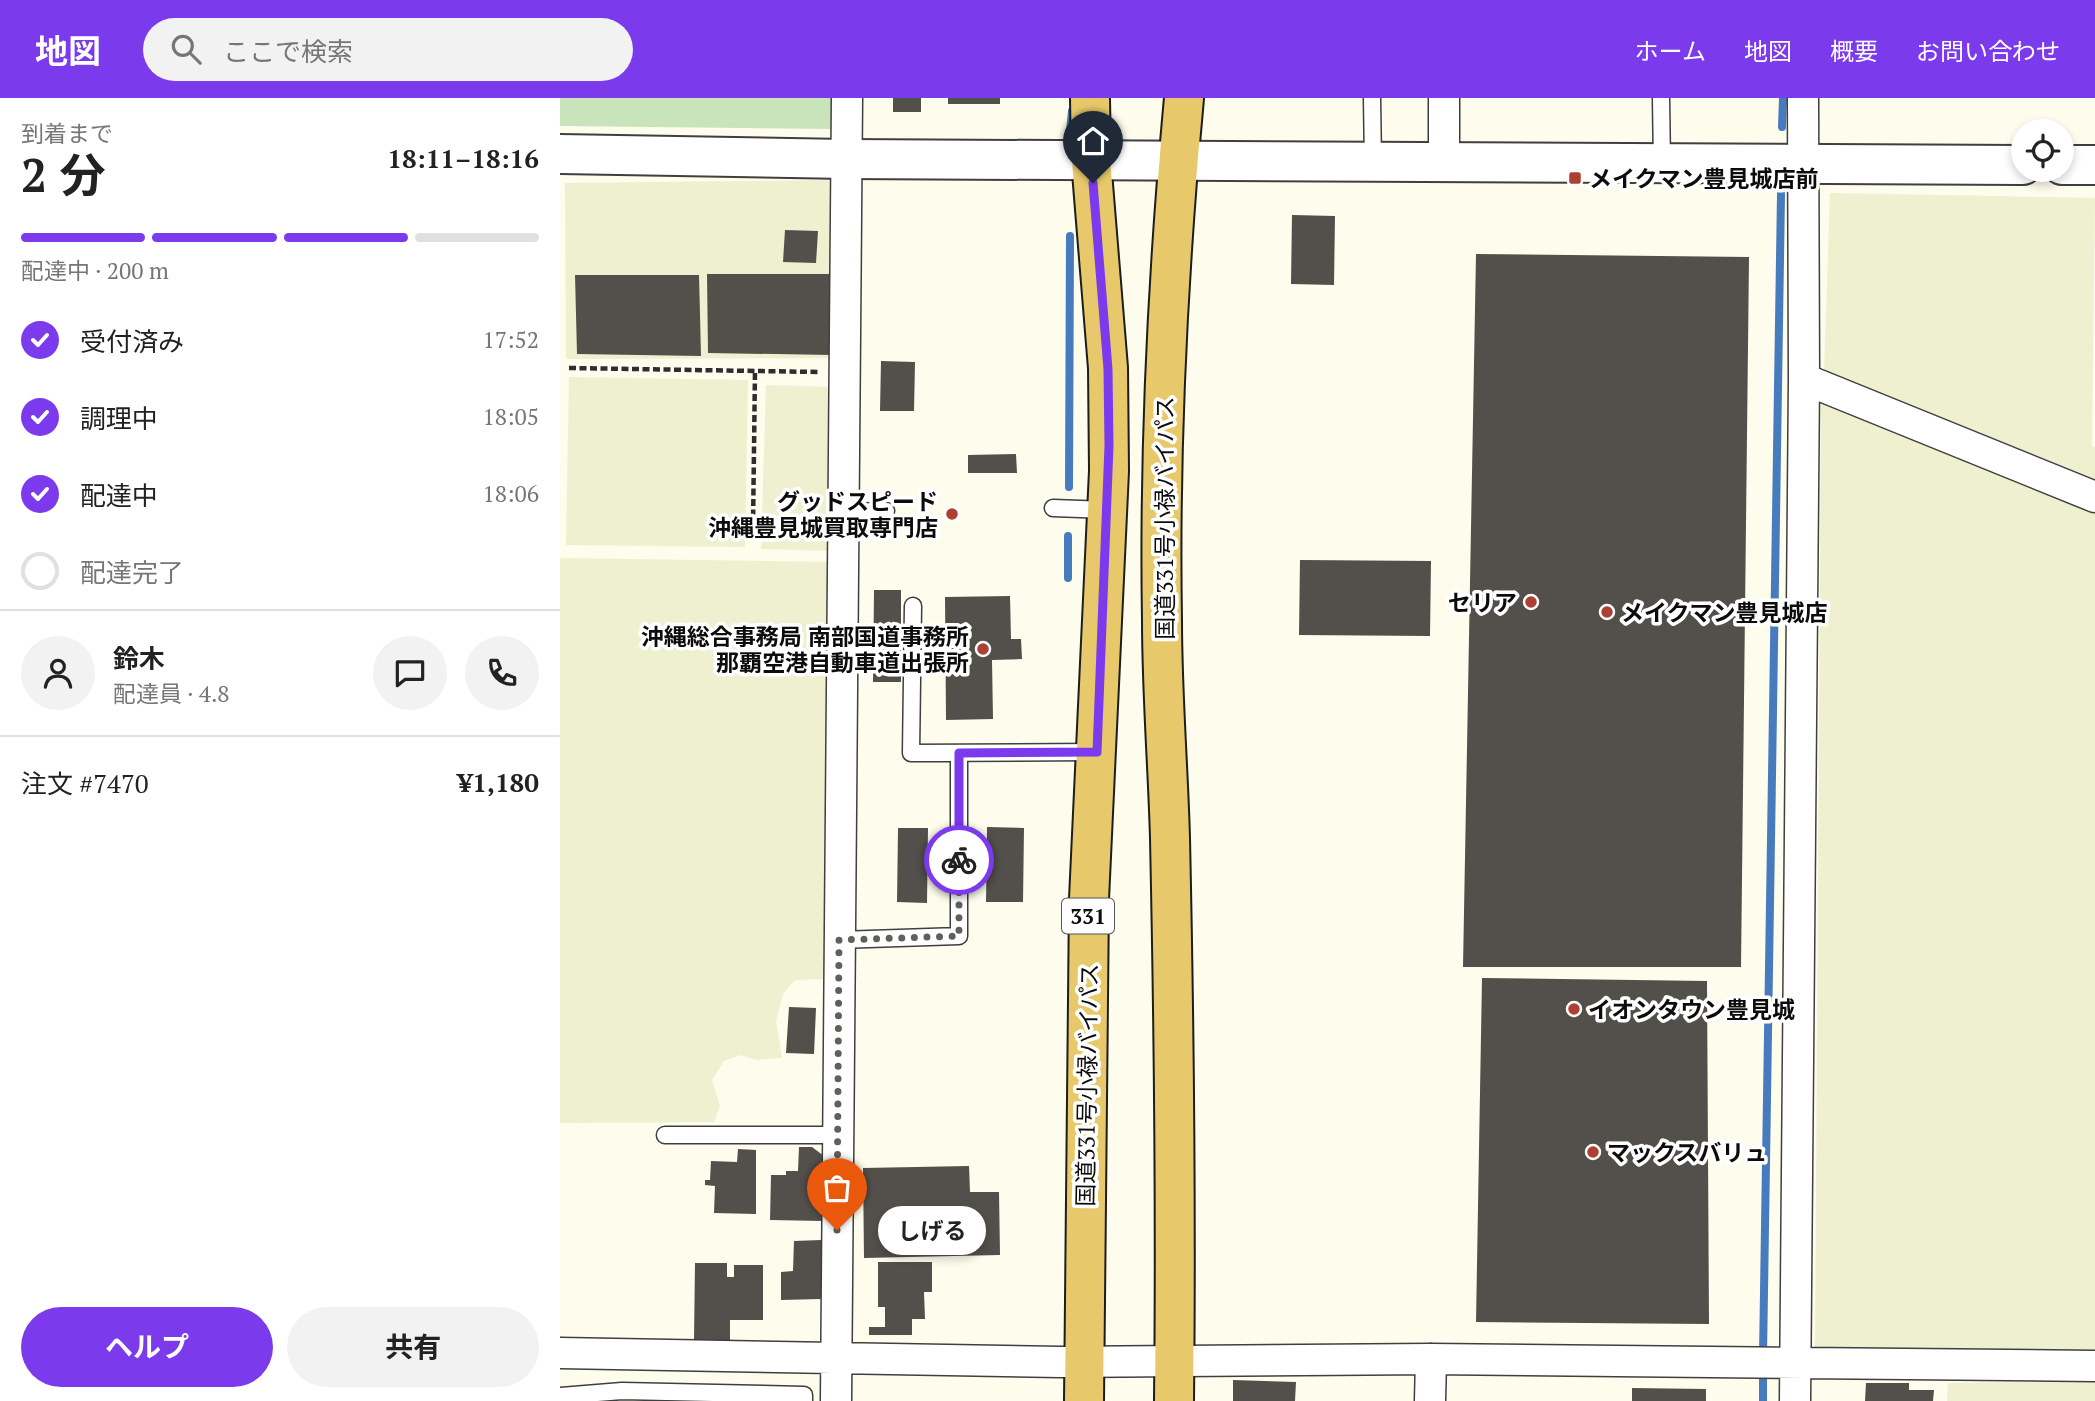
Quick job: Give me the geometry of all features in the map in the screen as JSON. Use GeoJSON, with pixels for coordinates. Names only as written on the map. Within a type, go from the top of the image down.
{"type":"FeatureCollection","features":[{"type":"Feature","properties":{"kind":"highway","name":"国道331号小禄バイパス"},"geometry":{"type":"LineString","coordinates":[[1084,1401],[1088,899],[1108,510],[1108,369],[1091,160],[1090,98]]}},
{"type":"Feature","properties":{"kind":"highway","name":"国道331号小禄バイパス"},"geometry":{"type":"LineString","coordinates":[[1174,1401],[1175,1130],[1170,833],[1161,623],[1166,339],[1184,98]]}},
{"type":"Feature","properties":{"kind":"street"},"geometry":{"type":"LineString","coordinates":[[836,1401],[847,98]]}},
{"type":"Feature","properties":{"kind":"street"},"geometry":{"type":"LineString","coordinates":[[1444,98],[1444,163]]}},
{"type":"Feature","properties":{"kind":"street"},"geometry":{"type":"LineString","coordinates":[[1795,1401],[1792,1364],[1804,379],[1803,98]]}},
{"type":"Feature","properties":{"kind":"street"},"geometry":{"type":"LineString","coordinates":[[560,154],[1373,163],[2011,165]]}},
{"type":"Feature","properties":{"kind":"street"},"geometry":{"type":"LineString","coordinates":[[2074,165],[2095,165]]}},
{"type":"Feature","properties":{"kind":"street"},"geometry":{"type":"LineString","coordinates":[[1804,379],[2095,497]]}},
{"type":"Feature","properties":{"kind":"street"},"geometry":{"type":"LineString","coordinates":[[560,1353],[1084,1361],[1431,1359],[2095,1366]]}},
{"type":"Feature","properties":{"kind":"street"},"geometry":{"type":"LineString","coordinates":[[1430,1401],[1431,1359]]}},
{"type":"Feature","properties":{"kind":"lane"},"geometry":{"type":"LineString","coordinates":[[1372,98],[1373,163]]}},
{"type":"Feature","properties":{"kind":"lane"},"geometry":{"type":"LineString","coordinates":[[1661,98],[1662,165]]}},
{"type":"Feature","properties":{"kind":"lane"},"geometry":{"type":"LineString","coordinates":[[1053,508],[1108,510]]}},
{"type":"Feature","properties":{"kind":"lane"},"geometry":{"type":"LineString","coordinates":[[843,512],[886,511]]}},
{"type":"Feature","properties":{"kind":"lane"},"geometry":{"type":"LineString","coordinates":[[913,606],[911,753],[1097,752]]}},
{"type":"Feature","properties":{"kind":"lane"},"geometry":{"type":"LineString","coordinates":[[839,940],[959,936],[959,753]]}},
{"type":"Feature","properties":{"kind":"lane"},"geometry":{"type":"LineString","coordinates":[[665,1135],[837,1135]]}},
{"type":"Feature","properties":{"kind":"lane"},"geometry":{"type":"LineString","coordinates":[[560,1396],[804,1395],[804,1401]]}},
{"type":"Feature","properties":{"kind":"path"},"geometry":{"type":"LineString","coordinates":[[569,368],[844,372]]}},
{"type":"Feature","properties":{"kind":"path"},"geometry":{"type":"LineString","coordinates":[[753,527],[755,371]]}},
{"type":"Feature","properties":{"kind":"green space"},"geometry":{"type":"Polygon","coordinates":[[[560,98],[835,98],[835,129],[560,126],[560,98]]]}},
{"type":"Feature","properties":{"kind":"green space"},"geometry":{"type":"Polygon","coordinates":[[[834,180],[835,358],[566,359],[565,183],[834,180]]]}},
{"type":"Feature","properties":{"kind":"green space"},"geometry":{"type":"Polygon","coordinates":[[[1830,193],[2095,198],[2092,446],[2095,447],[2095,485],[1824,375],[1830,193]]]}},
{"type":"Feature","properties":{"kind":"green space"},"geometry":{"type":"Polygon","coordinates":[[[569,377],[748,380],[745,547],[566,545],[569,377]]]}},
{"type":"Feature","properties":{"kind":"green space"},"geometry":{"type":"Polygon","coordinates":[[[766,385],[837,387],[832,551],[761,549],[766,385]]]}},
{"type":"Feature","properties":{"kind":"green space"},"geometry":{"type":"Polygon","coordinates":[[[1821,397],[2095,511],[2095,1351],[1815,1354],[1821,397]]]}},
{"type":"Feature","properties":{"kind":"green space"},"geometry":{"type":"Polygon","coordinates":[[[560,558],[834,562],[832,979],[795,980],[783,994],[776,1021],[782,1058],[756,1060],[741,1055],[724,1061],[712,1080],[720,1106],[714,1122],[560,1123],[560,558]]]}},
{"type":"Feature","properties":{"kind":"green space"},"geometry":{"type":"Polygon","coordinates":[[[2095,1381],[2095,1401],[1947,1401],[1948,1383],[2095,1381]]]}},
{"type":"Feature","properties":{"kind":"building"},"geometry":{"type":"Polygon","coordinates":[[[893,98],[921,98],[921,112],[893,112],[893,98]]]}},
{"type":"Feature","properties":{"kind":"building"},"geometry":{"type":"Polygon","coordinates":[[[948,98],[1000,98],[1000,104],[948,104],[948,98]]]}},
{"type":"Feature","properties":{"kind":"building"},"geometry":{"type":"Polygon","coordinates":[[[1292,215],[1335,216],[1334,285],[1291,284],[1292,215]]]}},
{"type":"Feature","properties":{"kind":"building"},"geometry":{"type":"Polygon","coordinates":[[[785,230],[818,231],[816,263],[783,262],[785,230]]]}},
{"type":"Feature","properties":{"kind":"building","name":"メイクマン豊見城店"},"geometry":{"type":"Polygon","coordinates":[[[1476,254],[1749,257],[1741,967],[1463,967],[1476,254]]]}},
{"type":"Feature","properties":{"kind":"building"},"geometry":{"type":"Polygon","coordinates":[[[707,274],[830,274],[832,355],[708,353],[707,274]]]}},
{"type":"Feature","properties":{"kind":"building"},"geometry":{"type":"Polygon","coordinates":[[[575,275],[699,275],[701,356],[577,354],[575,275]]]}},
{"type":"Feature","properties":{"kind":"building"},"geometry":{"type":"Polygon","coordinates":[[[881,361],[915,362],[914,411],[880,411],[881,361]]]}},
{"type":"Feature","properties":{"kind":"building"},"geometry":{"type":"Polygon","coordinates":[[[1016,454],[1017,473],[968,473],[968,455],[1016,454]]]}},
{"type":"Feature","properties":{"kind":"building"},"geometry":{"type":"Polygon","coordinates":[[[1300,560],[1431,561],[1430,636],[1299,635],[1300,560]]]}},
{"type":"Feature","properties":{"kind":"building"},"geometry":{"type":"Polygon","coordinates":[[[874,590],[901,590],[901,682],[873,682],[874,590]]]}},
{"type":"Feature","properties":{"kind":"building","name":"沖縄総合事務局 南部国道事務所 那覇空港自動車道出張所"},"geometry":{"type":"Polygon","coordinates":[[[1010,596],[1011,639],[1021,639],[1022,659],[992,660],[993,719],[946,720],[945,597],[1010,596]]]}},
{"type":"Feature","properties":{"kind":"building"},"geometry":{"type":"Polygon","coordinates":[[[987,827],[1024,828],[1023,902],[986,902],[987,827]]]}},
{"type":"Feature","properties":{"kind":"building"},"geometry":{"type":"Polygon","coordinates":[[[898,828],[928,828],[927,903],[897,902],[898,828]]]}},
{"type":"Feature","properties":{"kind":"building","name":"マックスバリュ"},"geometry":{"type":"Polygon","coordinates":[[[1482,978],[1707,981],[1709,1324],[1476,1322],[1482,978]]]}},
{"type":"Feature","properties":{"kind":"building"},"geometry":{"type":"Polygon","coordinates":[[[789,1007],[816,1008],[814,1054],[786,1053],[789,1007]]]}},
{"type":"Feature","properties":{"kind":"building"},"geometry":{"type":"Polygon","coordinates":[[[799,1147],[812,1147],[824,1156],[822,1221],[770,1220],[771,1175],[786,1175],[786,1171],[798,1171],[799,1147]]]}},
{"type":"Feature","properties":{"kind":"building"},"geometry":{"type":"Polygon","coordinates":[[[738,1149],[756,1150],[756,1214],[714,1213],[715,1186],[705,1185],[705,1180],[710,1180],[711,1161],[737,1162],[738,1149]]]}},
{"type":"Feature","properties":{"kind":"building"},"geometry":{"type":"Polygon","coordinates":[[[969,1166],[970,1192],[999,1192],[1000,1255],[864,1258],[863,1168],[969,1166]]]}},
{"type":"Feature","properties":{"kind":"building"},"geometry":{"type":"Polygon","coordinates":[[[821,1240],[821,1299],[781,1300],[781,1272],[793,1271],[794,1241],[821,1240]]]}},
{"type":"Feature","properties":{"kind":"building"},"geometry":{"type":"Polygon","coordinates":[[[878,1262],[932,1262],[932,1292],[924,1292],[925,1319],[912,1319],[912,1335],[869,1335],[869,1327],[885,1327],[885,1307],[878,1307],[878,1262]]]}},
{"type":"Feature","properties":{"kind":"building"},"geometry":{"type":"Polygon","coordinates":[[[695,1263],[727,1263],[727,1277],[734,1277],[734,1265],[763,1265],[763,1320],[730,1320],[730,1341],[694,1341],[695,1263]]]}},
{"type":"Feature","properties":{"kind":"building"},"geometry":{"type":"Polygon","coordinates":[[[1233,1380],[1296,1382],[1295,1401],[1233,1401],[1233,1380]]]}},
{"type":"Feature","properties":{"kind":"building"},"geometry":{"type":"Polygon","coordinates":[[[1866,1383],[1909,1383],[1909,1390],[1934,1390],[1933,1401],[1865,1401],[1866,1383]]]}},
{"type":"Feature","properties":{"kind":"building"},"geometry":{"type":"Polygon","coordinates":[[[1632,1388],[1706,1389],[1706,1401],[1632,1401],[1632,1388]]]}},
{"type":"Feature","properties":{"kind":"waterway"},"geometry":{"type":"LineString","coordinates":[[1782,127],[1783,98]]}},
{"type":"Feature","properties":{"kind":"waterway"},"geometry":{"type":"LineString","coordinates":[[1070,132],[1072,111]]}},
{"type":"Feature","properties":{"kind":"waterway"},"geometry":{"type":"LineString","coordinates":[[1763,1356],[1781,194]]}},
{"type":"Feature","properties":{"kind":"waterway"},"geometry":{"type":"LineString","coordinates":[[1069,487],[1070,236]]}},
{"type":"Feature","properties":{"kind":"waterway"},"geometry":{"type":"LineString","coordinates":[[1068,536],[1068,578]]}},
{"type":"Feature","properties":{"kind":"waterway"},"geometry":{"type":"LineString","coordinates":[[1763,1369],[1763,1401]]}},
{"type":"Feature","properties":{"kind":"way so far"},"geometry":{"type":"LineString","coordinates":[[837,1230],[839,940],[959,936],[959,860]]}},
{"type":"Feature","properties":{"kind":"place","name":"メイクマン豊見城店前"},"geometry":{"type":"Point","coordinates":[1575,178]}},
{"type":"Feature","properties":{"kind":"place","name":"グッドスピード 沖縄豊見城買取専門店"},"geometry":{"type":"Point","coordinates":[952,514]}},
{"type":"Feature","properties":{"kind":"place","name":"セリア"},"geometry":{"type":"Point","coordinates":[1531,602]}},
{"type":"Feature","properties":{"kind":"place","name":"メイクマン豊見城店"},"geometry":{"type":"Point","coordinates":[1607,612]}},
{"type":"Feature","properties":{"kind":"place","name":"沖縄総合事務局 南部国道事務所 那覇空港自動車道出張所"},"geometry":{"type":"Point","coordinates":[983,649]}},
{"type":"Feature","properties":{"kind":"place","name":"イオンタウン豊見城"},"geometry":{"type":"Point","coordinates":[1574,1009]}},
{"type":"Feature","properties":{"kind":"place","name":"マックスバリュ"},"geometry":{"type":"Point","coordinates":[1593,1152]}},
{"type":"Feature","properties":{"kind":"place","name":"しげる"},"geometry":{"type":"Point","coordinates":[837,1230]}},
{"type":"Feature","properties":{"kind":"route"},"geometry":{"type":"LineString","coordinates":[[959,860],[959,753],[1097,752],[1109,446],[1108,369],[1093,183]]}}]}
